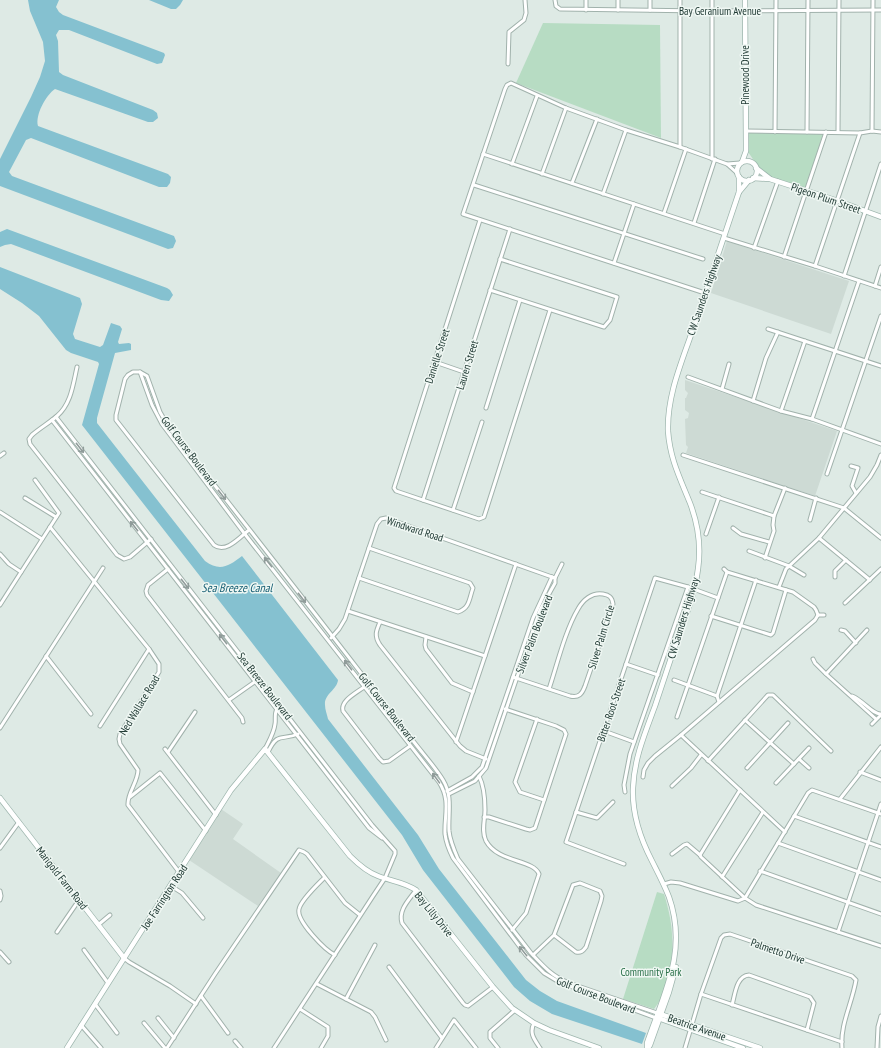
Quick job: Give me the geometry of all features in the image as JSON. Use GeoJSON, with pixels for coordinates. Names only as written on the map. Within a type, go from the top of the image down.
{"type":"FeatureCollection","features":[{"type":"Feature","properties":{"kind":"main road","name":"Pinewood Drive"},"geometry":{"type":"LineString","coordinates":[[741,162],[746,151],[745,0]]}},
{"type":"Feature","properties":{"kind":"main road","name":"Pinewood Drive"},"geometry":{"type":"LineString","coordinates":[[746,151],[752,162]]}},
{"type":"Feature","properties":{"kind":"main road"},"geometry":{"type":"LineString","coordinates":[[741,162],[752,162],[756,168],[756,174],[751,179],[743,180],[738,175],[737,168],[741,162]]}},
{"type":"Feature","properties":{"kind":"main road","name":"Pigeon Plum Street"},"geometry":{"type":"LineString","coordinates":[[756,168],[770,179]]}},
{"type":"Feature","properties":{"kind":"main road","name":"CW Saunders Highway"},"geometry":{"type":"LineString","coordinates":[[647,1048],[650,1045],[659,1016],[674,978],[677,960],[677,944],[674,914],[664,884],[642,840],[635,811],[633,795],[634,778],[642,739],[694,589],[699,555],[697,530],[690,502],[675,469],[671,452],[668,418],[673,389],[739,192],[738,175]]}},
{"type":"Feature","properties":{"kind":"main road","name":"Pigeon Plum Street"},"geometry":{"type":"LineString","coordinates":[[751,179],[770,179],[778,181],[881,217]]}},
{"type":"Feature","properties":{"kind":"main road","name":"CW Saunders Highway"},"geometry":{"type":"LineString","coordinates":[[739,192],[751,179]]}},
{"type":"Feature","properties":{"kind":"main road","name":"Joe Farrington Road"},"geometry":{"type":"LineString","coordinates":[[67,1048],[240,778],[267,751]]}},
{"type":"Feature","properties":{"kind":"main road","name":"Bay Lilly Drive"},"geometry":{"type":"LineString","coordinates":[[267,751],[350,856],[365,869],[374,874],[402,883],[416,890],[493,987],[515,1010],[534,1023],[586,1046],[599,1048]]}},
{"type":"Feature","properties":{"kind":"main road","name":"Marigold Farm Road"},"geometry":{"type":"LineString","coordinates":[[0,798],[124,958]]}},
{"type":"Feature","properties":{"kind":"main road","name":"Beatrice Avenue"},"geometry":{"type":"LineString","coordinates":[[659,1016],[743,1048]]}},
{"type":"Feature","properties":{"kind":"main road","name":"Beatrice Avenue"},"geometry":{"type":"LineString","coordinates":[[691,1028],[760,1048]]}},
{"type":"Feature","properties":{"kind":"street"},"geometry":{"type":"LineString","coordinates":[[508,64],[509,33],[511,29],[524,20],[526,12],[525,0]]}},
{"type":"Feature","properties":{"kind":"street","name":"Bay Geranium Avenue"},"geometry":{"type":"LineString","coordinates":[[555,0],[556,6],[560,9],[586,10],[881,10]]}},
{"type":"Feature","properties":{"kind":"street"},"geometry":{"type":"LineString","coordinates":[[586,0],[586,10]]}},
{"type":"Feature","properties":{"kind":"street"},"geometry":{"type":"LineString","coordinates":[[618,0],[618,10]]}},
{"type":"Feature","properties":{"kind":"street"},"geometry":{"type":"LineString","coordinates":[[650,0],[650,10]]}},
{"type":"Feature","properties":{"kind":"street"},"geometry":{"type":"LineString","coordinates":[[680,0],[680,147]]}},
{"type":"Feature","properties":{"kind":"street"},"geometry":{"type":"LineString","coordinates":[[694,223],[713,159],[712,0]]}},
{"type":"Feature","properties":{"kind":"street"},"geometry":{"type":"LineString","coordinates":[[775,132],[776,0]]}},
{"type":"Feature","properties":{"kind":"street"},"geometry":{"type":"LineString","coordinates":[[807,132],[808,0]]}},
{"type":"Feature","properties":{"kind":"street"},"geometry":{"type":"LineString","coordinates":[[838,132],[839,0]]}},
{"type":"Feature","properties":{"kind":"street"},"geometry":{"type":"LineString","coordinates":[[872,131],[873,0]]}},
{"type":"Feature","properties":{"kind":"street"},"geometry":{"type":"LineString","coordinates":[[705,293],[463,214],[505,89],[507,85],[511,84],[566,108],[727,164],[738,175]]}},
{"type":"Feature","properties":{"kind":"street"},"geometry":{"type":"LineString","coordinates":[[512,164],[537,96]]}},
{"type":"Feature","properties":{"kind":"street"},"geometry":{"type":"LineString","coordinates":[[542,174],[566,108]]}},
{"type":"Feature","properties":{"kind":"street"},"geometry":{"type":"LineString","coordinates":[[572,184],[597,119]]}},
{"type":"Feature","properties":{"kind":"street"},"geometry":{"type":"LineString","coordinates":[[603,194],[626,130]]}},
{"type":"Feature","properties":{"kind":"street"},"geometry":{"type":"LineString","coordinates":[[746,131],[881,132]]}},
{"type":"Feature","properties":{"kind":"street"},"geometry":{"type":"LineString","coordinates":[[784,257],[826,132]]}},
{"type":"Feature","properties":{"kind":"street"},"geometry":{"type":"LineString","coordinates":[[815,266],[860,133]]}},
{"type":"Feature","properties":{"kind":"street"},"geometry":{"type":"LineString","coordinates":[[664,213],[686,149]]}},
{"type":"Feature","properties":{"kind":"street"},"geometry":{"type":"LineString","coordinates":[[483,154],[694,223],[754,248],[881,288]]}},
{"type":"Feature","properties":{"kind":"street"},"geometry":{"type":"LineString","coordinates":[[727,164],[741,162]]}},
{"type":"Feature","properties":{"kind":"street"},"geometry":{"type":"LineString","coordinates":[[844,276],[881,164]]}},
{"type":"Feature","properties":{"kind":"street"},"geometry":{"type":"LineString","coordinates":[[754,248],[778,181]]}},
{"type":"Feature","properties":{"kind":"street"},"geometry":{"type":"LineString","coordinates":[[474,185],[703,259]]}},
{"type":"Feature","properties":{"kind":"street"},"geometry":{"type":"LineString","coordinates":[[614,263],[634,204]]}},
{"type":"Feature","properties":{"kind":"street","name":"Danielle Street"},"geometry":{"type":"LineString","coordinates":[[423,500],[398,492],[394,488],[480,220]]}},
{"type":"Feature","properties":{"kind":"street","name":"Lauren Street"},"geometry":{"type":"LineString","coordinates":[[423,500],[510,229]]}},
{"type":"Feature","properties":{"kind":"street"},"geometry":{"type":"LineString","coordinates":[[490,290],[605,327],[610,320],[617,297],[500,259]]}},
{"type":"Feature","properties":{"kind":"street"},"geometry":{"type":"LineString","coordinates":[[875,286],[881,267]]}},
{"type":"Feature","properties":{"kind":"street"},"geometry":{"type":"LineString","coordinates":[[812,420],[859,281]]}},
{"type":"Feature","properties":{"kind":"street"},"geometry":{"type":"LineString","coordinates":[[486,408],[520,300]]}},
{"type":"Feature","properties":{"kind":"street"},"geometry":{"type":"LineString","coordinates":[[423,500],[479,519],[484,517],[550,310]]}},
{"type":"Feature","properties":{"kind":"street"},"geometry":{"type":"LineString","coordinates":[[827,474],[881,316]]}},
{"type":"Feature","properties":{"kind":"street"},"geometry":{"type":"LineString","coordinates":[[768,329],[881,366]]}},
{"type":"Feature","properties":{"kind":"street"},"geometry":{"type":"LineString","coordinates":[[753,401],[766,358],[778,332]]}},
{"type":"Feature","properties":{"kind":"street"},"geometry":{"type":"LineString","coordinates":[[781,411],[805,341]]}},
{"type":"Feature","properties":{"kind":"street"},"geometry":{"type":"LineString","coordinates":[[435,362],[464,372]]}},
{"type":"Feature","properties":{"kind":"street"},"geometry":{"type":"LineString","coordinates":[[722,390],[729,364]]}},
{"type":"Feature","properties":{"kind":"street"},"geometry":{"type":"LineString","coordinates":[[77,368],[68,402],[64,409],[30,437],[29,442],[117,555],[121,558],[127,558],[151,539]]}},
{"type":"Feature","properties":{"kind":"street"},"geometry":{"type":"LineString","coordinates":[[140,372],[133,372],[125,379],[116,415],[119,423],[214,545],[218,548],[225,548],[249,530]]}},
{"type":"Feature","properties":{"kind":"street","name":"Golf Course Boulevard"},"geometry":{"type":"LineString","coordinates":[[140,372],[147,376],[160,412],[168,426],[441,776],[449,792],[451,804],[449,830],[451,842],[458,859],[512,930],[544,968],[558,979],[659,1016]]}},
{"type":"Feature","properties":{"kind":"street","name":"Golf Course Boulevard"},"geometry":{"type":"LineString","coordinates":[[140,372],[152,405],[162,424],[244,533],[439,782],[445,795],[447,806],[445,834],[455,862],[526,955],[544,973],[559,982],[659,1016]]}},
{"type":"Feature","properties":{"kind":"street"},"geometry":{"type":"LineString","coordinates":[[688,377],[781,411],[881,444]]}},
{"type":"Feature","properties":{"kind":"street","name":"Sea Breeze Boulevard"},"geometry":{"type":"LineString","coordinates":[[56,417],[372,825],[388,843]]}},
{"type":"Feature","properties":{"kind":"street","name":"Sea Breeze Boulevard"},"geometry":{"type":"LineString","coordinates":[[52,420],[369,828],[388,843]]}},
{"type":"Feature","properties":{"kind":"street"},"geometry":{"type":"LineString","coordinates":[[453,510],[482,422]]}},
{"type":"Feature","properties":{"kind":"street"},"geometry":{"type":"LineString","coordinates":[[0,456],[4,453]]}},
{"type":"Feature","properties":{"kind":"street"},"geometry":{"type":"LineString","coordinates":[[683,455],[844,508],[881,538]]}},
{"type":"Feature","properties":{"kind":"street"},"geometry":{"type":"LineString","coordinates":[[779,587],[784,573],[789,566],[819,538],[870,477],[881,455]]}},
{"type":"Feature","properties":{"kind":"street"},"geometry":{"type":"LineString","coordinates":[[851,466],[858,468],[852,486],[856,493]]}},
{"type":"Feature","properties":{"kind":"street"},"geometry":{"type":"LineString","coordinates":[[0,605],[59,512],[35,480]]}},
{"type":"Feature","properties":{"kind":"street"},"geometry":{"type":"LineString","coordinates":[[765,558],[769,542],[774,531],[772,525],[774,516],[784,488]]}},
{"type":"Feature","properties":{"kind":"street"},"geometry":{"type":"LineString","coordinates":[[702,492],[774,516]]}},
{"type":"Feature","properties":{"kind":"street"},"geometry":{"type":"LineString","coordinates":[[706,534],[718,497]]}},
{"type":"Feature","properties":{"kind":"street"},"geometry":{"type":"LineString","coordinates":[[25,498],[56,517]]}},
{"type":"Feature","properties":{"kind":"street"},"geometry":{"type":"LineString","coordinates":[[810,520],[816,498]]}},
{"type":"Feature","properties":{"kind":"street"},"geometry":{"type":"LineString","coordinates":[[0,512],[42,539]]}},
{"type":"Feature","properties":{"kind":"street","name":"Windward Road"},"geometry":{"type":"LineString","coordinates":[[328,640],[342,624],[348,611],[376,524],[380,519],[386,518],[554,577]]}},
{"type":"Feature","properties":{"kind":"street","name":"Ned Wallace Road"},"geometry":{"type":"LineString","coordinates":[[50,527],[149,649],[159,664],[160,670],[119,737],[120,744],[138,770],[138,775],[129,798]]}},
{"type":"Feature","properties":{"kind":"street"},"geometry":{"type":"LineString","coordinates":[[733,528],[741,534],[769,542]]}},
{"type":"Feature","properties":{"kind":"street"},"geometry":{"type":"LineString","coordinates":[[819,538],[870,580]]}},
{"type":"Feature","properties":{"kind":"street"},"geometry":{"type":"LineString","coordinates":[[359,578],[458,612],[467,607],[473,588],[470,583],[369,548]]}},
{"type":"Feature","properties":{"kind":"street"},"geometry":{"type":"LineString","coordinates":[[749,551],[789,566],[804,575]]}},
{"type":"Feature","properties":{"kind":"street"},"geometry":{"type":"LineString","coordinates":[[0,554],[9,564],[21,572]]}},
{"type":"Feature","properties":{"kind":"street"},"geometry":{"type":"LineString","coordinates":[[835,577],[835,571],[846,560]]}},
{"type":"Feature","properties":{"kind":"street"},"geometry":{"type":"LineString","coordinates":[[456,742],[516,564]]}},
{"type":"Feature","properties":{"kind":"street"},"geometry":{"type":"LineString","coordinates":[[554,577],[562,564]]}},
{"type":"Feature","properties":{"kind":"street"},"geometry":{"type":"LineString","coordinates":[[172,566],[148,585],[146,591],[147,595],[229,700],[242,718],[243,722]]}},
{"type":"Feature","properties":{"kind":"street"},"geometry":{"type":"LineString","coordinates":[[0,728],[103,568]]}},
{"type":"Feature","properties":{"kind":"street"},"geometry":{"type":"LineString","coordinates":[[676,717],[718,598],[726,570],[798,594],[816,610],[818,615]]}},
{"type":"Feature","properties":{"kind":"street"},"geometry":{"type":"LineString","coordinates":[[845,603],[881,570]]}},
{"type":"Feature","properties":{"kind":"street","name":"Silver Palm Boulevard"},"geometry":{"type":"LineString","coordinates":[[445,795],[477,774],[488,760],[503,708],[533,618],[554,577]]}},
{"type":"Feature","properties":{"kind":"street","name":"Silver Palm Boulevard"},"geometry":{"type":"LineString","coordinates":[[449,792],[475,781],[480,777],[507,709],[540,610],[555,582],[554,577]]}},
{"type":"Feature","properties":{"kind":"street","name":"Bitter Root Street"},"geometry":{"type":"LineString","coordinates":[[624,864],[566,842],[655,578],[688,587]]}},
{"type":"Feature","properties":{"kind":"street"},"geometry":{"type":"LineString","coordinates":[[719,702],[717,696],[756,580]]}},
{"type":"Feature","properties":{"kind":"street"},"geometry":{"type":"LineString","coordinates":[[625,792],[625,776],[635,737],[688,587],[718,598]]}},
{"type":"Feature","properties":{"kind":"street"},"geometry":{"type":"LineString","coordinates":[[711,616],[770,636],[772,635],[786,590]]}},
{"type":"Feature","properties":{"kind":"street","name":"Silver Palm Circle"},"geometry":{"type":"LineString","coordinates":[[513,677],[549,689],[576,697],[583,692],[613,604],[612,599],[609,596],[599,594],[591,595],[578,608],[570,625],[549,689]]}},
{"type":"Feature","properties":{"kind":"street"},"geometry":{"type":"LineString","coordinates":[[348,611],[485,656]]}},
{"type":"Feature","properties":{"kind":"street"},"geometry":{"type":"LineString","coordinates":[[818,615],[824,615]]}},
{"type":"Feature","properties":{"kind":"street"},"geometry":{"type":"LineString","coordinates":[[643,776],[644,770],[650,760],[681,735],[818,615]]}},
{"type":"Feature","properties":{"kind":"street"},"geometry":{"type":"LineString","coordinates":[[380,622],[376,634],[377,640],[456,742],[466,751],[488,760]]}},
{"type":"Feature","properties":{"kind":"street"},"geometry":{"type":"LineString","coordinates":[[673,630],[680,632]]}},
{"type":"Feature","properties":{"kind":"street"},"geometry":{"type":"LineString","coordinates":[[841,630],[844,631],[856,643]]}},
{"type":"Feature","properties":{"kind":"street"},"geometry":{"type":"LineString","coordinates":[[826,674],[867,630]]}},
{"type":"Feature","properties":{"kind":"street"},"geometry":{"type":"LineString","coordinates":[[426,637],[426,649],[450,682],[473,692]]}},
{"type":"Feature","properties":{"kind":"street"},"geometry":{"type":"LineString","coordinates":[[100,726],[149,649]]}},
{"type":"Feature","properties":{"kind":"street"},"geometry":{"type":"LineString","coordinates":[[666,650],[673,652]]}},
{"type":"Feature","properties":{"kind":"street"},"geometry":{"type":"LineString","coordinates":[[46,656],[91,714]]}},
{"type":"Feature","properties":{"kind":"street"},"geometry":{"type":"LineString","coordinates":[[813,659],[826,674],[876,719]]}},
{"type":"Feature","properties":{"kind":"street"},"geometry":{"type":"LineString","coordinates":[[662,662],[669,664]]}},
{"type":"Feature","properties":{"kind":"street"},"geometry":{"type":"LineString","coordinates":[[626,664],[658,675]]}},
{"type":"Feature","properties":{"kind":"street"},"geometry":{"type":"LineString","coordinates":[[229,700],[259,678]]}},
{"type":"Feature","properties":{"kind":"street"},"geometry":{"type":"LineString","coordinates":[[674,680],[717,696]]}},
{"type":"Feature","properties":{"kind":"street"},"geometry":{"type":"LineString","coordinates":[[364,687],[344,702],[342,707],[343,711],[379,758],[383,762],[389,761],[410,746]]}},
{"type":"Feature","properties":{"kind":"street"},"geometry":{"type":"LineString","coordinates":[[708,761],[768,695],[772,695],[831,751]]}},
{"type":"Feature","properties":{"kind":"street"},"geometry":{"type":"LineString","coordinates":[[852,696],[861,700],[876,714],[881,715]]}},
{"type":"Feature","properties":{"kind":"street"},"geometry":{"type":"LineString","coordinates":[[277,709],[280,706]]}},
{"type":"Feature","properties":{"kind":"street"},"geometry":{"type":"LineString","coordinates":[[484,817],[489,817],[530,830],[534,828],[566,734],[564,730],[503,708]]}},
{"type":"Feature","properties":{"kind":"street","name":"Sea Breeze Boulevard"},"geometry":{"type":"LineString","coordinates":[[267,751],[274,729],[275,712],[277,709]]}},
{"type":"Feature","properties":{"kind":"street"},"geometry":{"type":"LineString","coordinates":[[168,752],[195,712]]}},
{"type":"Feature","properties":{"kind":"street"},"geometry":{"type":"LineString","coordinates":[[872,724],[881,715]]}},
{"type":"Feature","properties":{"kind":"street"},"geometry":{"type":"LineString","coordinates":[[537,719],[515,782],[520,792],[544,800]]}},
{"type":"Feature","properties":{"kind":"street"},"geometry":{"type":"LineString","coordinates":[[745,720],[794,764]]}},
{"type":"Feature","properties":{"kind":"street"},"geometry":{"type":"LineString","coordinates":[[747,768],[788,723]]}},
{"type":"Feature","properties":{"kind":"street"},"geometry":{"type":"LineString","coordinates":[[604,731],[634,742]]}},
{"type":"Feature","properties":{"kind":"street"},"geometry":{"type":"LineString","coordinates":[[297,735],[300,732]]}},
{"type":"Feature","properties":{"kind":"street","name":"Sea Breeze Boulevard"},"geometry":{"type":"LineString","coordinates":[[275,741],[282,737],[297,735]]}},
{"type":"Feature","properties":{"kind":"street"},"geometry":{"type":"LineString","coordinates":[[681,735],[785,832]]}},
{"type":"Feature","properties":{"kind":"street"},"geometry":{"type":"LineString","coordinates":[[635,737],[642,739]]}},
{"type":"Feature","properties":{"kind":"street"},"geometry":{"type":"LineString","coordinates":[[267,751],[275,741],[271,738]]}},
{"type":"Feature","properties":{"kind":"street"},"geometry":{"type":"LineString","coordinates":[[840,799],[881,746]]}},
{"type":"Feature","properties":{"kind":"street"},"geometry":{"type":"LineString","coordinates":[[776,783],[809,748]]}},
{"type":"Feature","properties":{"kind":"street"},"geometry":{"type":"LineString","coordinates":[[165,749],[216,815]]}},
{"type":"Feature","properties":{"kind":"street"},"geometry":{"type":"LineString","coordinates":[[672,786],[691,768],[701,755]]}},
{"type":"Feature","properties":{"kind":"street"},"geometry":{"type":"LineString","coordinates":[[799,758],[809,768]]}},
{"type":"Feature","properties":{"kind":"street"},"geometry":{"type":"LineString","coordinates":[[860,772],[881,780]]}},
{"type":"Feature","properties":{"kind":"street"},"geometry":{"type":"LineString","coordinates":[[179,872],[131,809],[128,804],[129,798],[160,773],[206,831]]}},
{"type":"Feature","properties":{"kind":"street"},"geometry":{"type":"LineString","coordinates":[[477,774],[480,777],[484,794],[483,825],[486,841],[492,848],[511,860],[532,866],[539,874],[526,913],[509,933]]}},
{"type":"Feature","properties":{"kind":"street"},"geometry":{"type":"LineString","coordinates":[[700,855],[740,790]]}},
{"type":"Feature","properties":{"kind":"street"},"geometry":{"type":"LineString","coordinates":[[664,884],[671,882],[680,883],[738,901],[745,898],[808,793],[812,790],[879,814]]}},
{"type":"Feature","properties":{"kind":"street"},"geometry":{"type":"LineString","coordinates":[[576,812],[597,818],[613,802]]}},
{"type":"Feature","properties":{"kind":"street"},"geometry":{"type":"LineString","coordinates":[[838,932],[868,842],[879,814],[881,804]]}},
{"type":"Feature","properties":{"kind":"street"},"geometry":{"type":"LineString","coordinates":[[722,877],[763,812]]}},
{"type":"Feature","properties":{"kind":"street"},"geometry":{"type":"LineString","coordinates":[[794,816],[881,847]]}},
{"type":"Feature","properties":{"kind":"street"},"geometry":{"type":"LineString","coordinates":[[0,848],[19,822]]}},
{"type":"Feature","properties":{"kind":"street"},"geometry":{"type":"LineString","coordinates":[[778,842],[881,880]]}},
{"type":"Feature","properties":{"kind":"street"},"geometry":{"type":"LineString","coordinates":[[276,1047],[360,914],[385,878],[395,854],[393,848],[388,843]]}},
{"type":"Feature","properties":{"kind":"street"},"geometry":{"type":"LineString","coordinates":[[672,854],[687,844],[745,898],[756,905],[881,946]]}},
{"type":"Feature","properties":{"kind":"street"},"geometry":{"type":"LineString","coordinates":[[144,1023],[166,1048],[299,850],[307,854],[324,878],[345,903],[360,914]]}},
{"type":"Feature","properties":{"kind":"street"},"geometry":{"type":"LineString","coordinates":[[455,862],[458,859]]}},
{"type":"Feature","properties":{"kind":"street"},"geometry":{"type":"LineString","coordinates":[[760,871],[881,914]]}},
{"type":"Feature","properties":{"kind":"street"},"geometry":{"type":"LineString","coordinates":[[324,878],[307,896],[299,909],[299,916],[315,938],[329,952],[335,955]]}},
{"type":"Feature","properties":{"kind":"street"},"geometry":{"type":"LineString","coordinates":[[533,955],[554,935],[573,885],[580,883],[600,891],[602,901],[584,950],[576,952],[554,935]]}},
{"type":"Feature","properties":{"kind":"street"},"geometry":{"type":"LineString","coordinates":[[171,886],[182,893],[203,918]]}},
{"type":"Feature","properties":{"kind":"street"},"geometry":{"type":"LineString","coordinates":[[416,890],[402,911],[400,917],[402,922],[465,1006],[468,1006],[493,987]]}},
{"type":"Feature","properties":{"kind":"street"},"geometry":{"type":"LineString","coordinates":[[0,891],[0,900]]}},
{"type":"Feature","properties":{"kind":"street"},"geometry":{"type":"LineString","coordinates":[[57,932],[79,900]]}},
{"type":"Feature","properties":{"kind":"street"},"geometry":{"type":"LineString","coordinates":[[98,924],[110,915]]}},
{"type":"Feature","properties":{"kind":"street","name":"Palmetto Drive"},"geometry":{"type":"LineString","coordinates":[[685,1048],[701,994],[721,938],[724,935],[730,934],[852,976],[856,980],[843,1024],[842,1048]]}},
{"type":"Feature","properties":{"kind":"street"},"geometry":{"type":"LineString","coordinates":[[346,999],[375,946]]}},
{"type":"Feature","properties":{"kind":"street"},"geometry":{"type":"LineString","coordinates":[[84,950],[108,983]]}},
{"type":"Feature","properties":{"kind":"street"},"geometry":{"type":"LineString","coordinates":[[0,952],[9,962]]}},
{"type":"Feature","properties":{"kind":"street"},"geometry":{"type":"LineString","coordinates":[[124,958],[196,1004]]}},
{"type":"Feature","properties":{"kind":"street"},"geometry":{"type":"LineString","coordinates":[[389,967],[442,1038]]}},
{"type":"Feature","properties":{"kind":"street"},"geometry":{"type":"LineString","coordinates":[[732,1005],[740,980],[744,975],[748,975],[810,996],[814,1003],[807,1030]]}},
{"type":"Feature","properties":{"kind":"street"},"geometry":{"type":"LineString","coordinates":[[317,984],[374,1014],[386,1040]]}},
{"type":"Feature","properties":{"kind":"street"},"geometry":{"type":"LineString","coordinates":[[701,994],[842,1042]]}},
{"type":"Feature","properties":{"kind":"street"},"geometry":{"type":"LineString","coordinates":[[201,996],[228,1033]]}},
{"type":"Feature","properties":{"kind":"street"},"geometry":{"type":"LineString","coordinates":[[95,1004],[117,1033]]}},
{"type":"Feature","properties":{"kind":"street"},"geometry":{"type":"LineString","coordinates":[[300,1009],[328,1027],[328,1036],[321,1048]]}},
{"type":"Feature","properties":{"kind":"street"},"geometry":{"type":"LineString","coordinates":[[498,1048],[490,1038],[490,1032],[515,1010]]}},
{"type":"Feature","properties":{"kind":"street"},"geometry":{"type":"LineString","coordinates":[[877,1048],[878,1027],[881,1016]]}},
{"type":"Feature","properties":{"kind":"street"},"geometry":{"type":"LineString","coordinates":[[158,1018],[174,1038]]}},
{"type":"Feature","properties":{"kind":"street"},"geometry":{"type":"LineString","coordinates":[[436,1048],[454,1020],[476,1048]]}},
{"type":"Feature","properties":{"kind":"street"},"geometry":{"type":"LineString","coordinates":[[534,1023],[531,1029],[532,1035],[540,1048]]}},
{"type":"Feature","properties":{"kind":"street"},"geometry":{"type":"LineString","coordinates":[[81,1025],[101,1048]]}},
{"type":"Feature","properties":{"kind":"street"},"geometry":{"type":"LineString","coordinates":[[235,1041],[241,1048]]}},
{"type":"Feature","properties":{"kind":"shaded area"},"geometry":{"type":"Polygon","coordinates":[[[727,241],[849,281],[831,334],[711,293],[727,241]]]}},
{"type":"Feature","properties":{"kind":"shaded area"},"geometry":{"type":"Polygon","coordinates":[[[685,380],[837,431],[815,496],[686,453],[688,447],[686,445],[685,419],[688,418],[689,413],[685,410],[685,398],[688,393],[685,390],[685,380]]]}},
{"type":"Feature","properties":{"kind":"shaded area"},"geometry":{"type":"Polygon","coordinates":[[[221,809],[243,824],[233,839],[281,873],[258,906],[189,860],[221,809]]]}},
{"type":"Feature","properties":{"kind":"green space"},"geometry":{"type":"Polygon","coordinates":[[[543,23],[660,25],[661,138],[516,83],[543,23]]]}},
{"type":"Feature","properties":{"kind":"green space"},"geometry":{"type":"Polygon","coordinates":[[[749,133],[823,134],[806,188],[774,178],[763,172],[748,152],[749,133]]]}},
{"type":"Feature","properties":{"kind":"green space","name":"Community Park"},"geometry":{"type":"Polygon","coordinates":[[[657,892],[664,894],[670,917],[672,929],[672,952],[669,975],[659,1001],[654,1009],[623,999],[657,892]]]}},
{"type":"Feature","properties":{"kind":"water"},"geometry":{"type":"Polygon","coordinates":[[[28,0],[59,0],[56,7],[63,15],[164,53],[165,55],[162,63],[157,64],[69,30],[59,30],[56,35],[58,41],[59,72],[63,75],[153,110],[157,113],[158,118],[153,122],[148,122],[55,89],[48,96],[42,106],[38,116],[38,126],[168,174],[171,177],[170,183],[167,187],[159,187],[31,138],[26,140],[9,172],[12,176],[174,236],[176,241],[173,248],[168,249],[0,186],[0,159],[31,97],[45,61],[43,42],[30,11],[28,0]]]}},
{"type":"Feature","properties":{"kind":"water"},"geometry":{"type":"Polygon","coordinates":[[[149,0],[183,0],[176,9],[171,9],[149,0]]]}},
{"type":"Feature","properties":{"kind":"water"},"geometry":{"type":"Polygon","coordinates":[[[7,229],[167,288],[173,295],[169,301],[161,300],[11,244],[0,247],[0,232],[7,229]]]}},
{"type":"Feature","properties":{"kind":"water","name":"Sea Breeze Canal"},"geometry":{"type":"Polygon","coordinates":[[[0,267],[80,298],[82,304],[73,334],[75,339],[100,347],[103,345],[111,323],[120,326],[122,329],[118,342],[119,344],[131,344],[131,350],[115,353],[97,418],[97,423],[205,561],[220,567],[233,563],[242,556],[338,680],[325,701],[325,709],[328,719],[418,835],[439,869],[526,980],[540,991],[557,1001],[646,1033],[642,1044],[552,1014],[530,1001],[514,987],[423,870],[402,835],[82,425],[99,364],[98,362],[66,350],[39,316],[0,289],[0,267]]]}}]}
